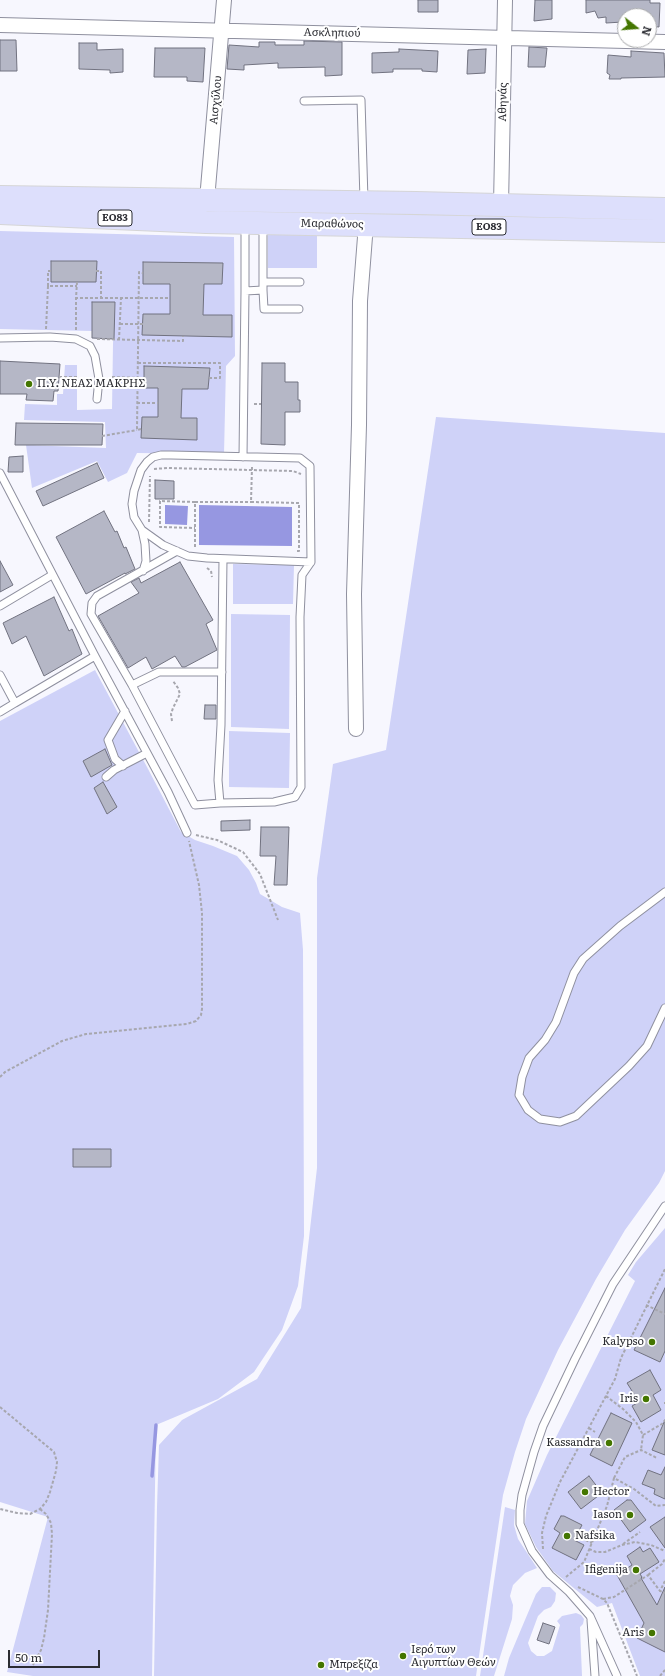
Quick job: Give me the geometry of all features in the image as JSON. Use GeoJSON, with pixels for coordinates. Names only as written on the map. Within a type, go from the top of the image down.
{"type":"FeatureCollection","features":[{"type":"Feature","properties":{"kind":"main road","name":"Μαραθώνος"},"geometry":{"type":"LineString","coordinates":[[0,197],[207,200],[254,216],[364,202],[665,209]]}},
{"type":"Feature","properties":{"kind":"main road","name":"Μαραθώνος"},"geometry":{"type":"LineString","coordinates":[[0,213],[254,216],[366,224],[665,231]]}},
{"type":"Feature","properties":{"kind":"street","name":"Αισχύλου"},"geometry":{"type":"LineString","coordinates":[[207,200],[224,0]]}},
{"type":"Feature","properties":{"kind":"street","name":"Αθηνάς"},"geometry":{"type":"LineString","coordinates":[[501,205],[505,0]]}},
{"type":"Feature","properties":{"kind":"street","name":"Ασκληπιού"},"geometry":{"type":"LineString","coordinates":[[0,25],[665,42]]}},
{"type":"Feature","properties":{"kind":"street"},"geometry":{"type":"LineString","coordinates":[[356,729],[354,594],[359,425],[360,301],[366,224]]}},
{"type":"Feature","properties":{"kind":"lane"},"geometry":{"type":"LineString","coordinates":[[304,101],[360,100],[364,202]]}},
{"type":"Feature","properties":{"kind":"lane"},"geometry":{"type":"LineString","coordinates":[[254,216],[263,282],[264,309],[299,309]]}},
{"type":"Feature","properties":{"kind":"lane"},"geometry":{"type":"LineString","coordinates":[[243,457],[245,291],[254,216]]}},
{"type":"Feature","properties":{"kind":"lane"},"geometry":{"type":"LineString","coordinates":[[263,282],[300,282]]}},
{"type":"Feature","properties":{"kind":"lane"},"geometry":{"type":"LineString","coordinates":[[245,291],[263,290]]}},
{"type":"Feature","properties":{"kind":"lane"},"geometry":{"type":"LineString","coordinates":[[0,338],[46,337],[76,339],[90,346],[95,356],[99,379],[97,399]]}},
{"type":"Feature","properties":{"kind":"lane"},"geometry":{"type":"LineString","coordinates":[[143,571],[146,561],[145,544],[142,530],[134,517],[132,504],[134,491],[141,470],[153,457],[172,455],[300,458],[310,466],[310,562],[302,575],[300,617],[301,787],[295,798],[195,806],[132,685],[91,614],[92,603],[97,596],[143,571],[178,551]]}},
{"type":"Feature","properties":{"kind":"lane"},"geometry":{"type":"LineString","coordinates":[[0,473],[52,575],[168,792],[187,833]]}},
{"type":"Feature","properties":{"kind":"lane"},"geometry":{"type":"LineString","coordinates":[[142,530],[163,545],[188,556],[223,559],[310,562]]}},
{"type":"Feature","properties":{"kind":"lane"},"geometry":{"type":"LineString","coordinates":[[220,803],[218,780],[221,725],[223,559]]}},
{"type":"Feature","properties":{"kind":"lane"},"geometry":{"type":"LineString","coordinates":[[0,606],[52,575]]}},
{"type":"Feature","properties":{"kind":"lane"},"geometry":{"type":"LineString","coordinates":[[0,712],[95,656]]}},
{"type":"Feature","properties":{"kind":"lane"},"geometry":{"type":"LineString","coordinates":[[132,685],[159,672],[222,672]]}},
{"type":"Feature","properties":{"kind":"lane"},"geometry":{"type":"LineString","coordinates":[[0,675],[15,703]]}},
{"type":"Feature","properties":{"kind":"lane"},"geometry":{"type":"LineString","coordinates":[[123,766],[115,759],[108,740],[125,711]]}},
{"type":"Feature","properties":{"kind":"lane"},"geometry":{"type":"LineString","coordinates":[[106,777],[147,753]]}},
{"type":"Feature","properties":{"kind":"lane"},"geometry":{"type":"LineString","coordinates":[[665,892],[620,926],[582,959],[574,973],[556,1022],[545,1040],[529,1058],[522,1077],[519,1095],[528,1110],[540,1119],[560,1122],[576,1116],[629,1066],[647,1046],[665,1008]]}},
{"type":"Feature","properties":{"kind":"lane"},"geometry":{"type":"LineString","coordinates":[[618,1676],[590,1616],[569,1592],[550,1575],[529,1544],[520,1524],[522,1495],[543,1426],[587,1333],[613,1284],[665,1206]]}},
{"type":"Feature","properties":{"kind":"lane"},"geometry":{"type":"LineString","coordinates":[[590,1616],[595,1676]]}},
{"type":"Feature","properties":{"kind":"path"},"geometry":{"type":"LineString","coordinates":[[46,337],[48,272],[51,271]]}},
{"type":"Feature","properties":{"kind":"path"},"geometry":{"type":"LineString","coordinates":[[96,271],[101,271],[101,298]]}},
{"type":"Feature","properties":{"kind":"path"},"geometry":{"type":"LineString","coordinates":[[137,430],[139,272],[143,273]]}},
{"type":"Feature","properties":{"kind":"path"},"geometry":{"type":"LineString","coordinates":[[77,282],[76,339],[183,341],[183,336]]}},
{"type":"Feature","properties":{"kind":"path"},"geometry":{"type":"LineString","coordinates":[[48,286],[77,286]]}},
{"type":"Feature","properties":{"kind":"path"},"geometry":{"type":"LineString","coordinates":[[76,298],[170,298]]}},
{"type":"Feature","properties":{"kind":"path"},"geometry":{"type":"LineString","coordinates":[[119,340],[121,298]]}},
{"type":"Feature","properties":{"kind":"path"},"geometry":{"type":"LineString","coordinates":[[120,324],[143,324]]}},
{"type":"Feature","properties":{"kind":"path"},"geometry":{"type":"LineString","coordinates":[[138,363],[220,363],[220,378],[209,378]]}},
{"type":"Feature","properties":{"kind":"path"},"geometry":{"type":"LineString","coordinates":[[59,377],[77,377]]}},
{"type":"Feature","properties":{"kind":"path"},"geometry":{"type":"LineString","coordinates":[[112,377],[144,378]]}},
{"type":"Feature","properties":{"kind":"path"},"geometry":{"type":"LineString","coordinates":[[137,403],[158,403]]}},
{"type":"Feature","properties":{"kind":"path"},"geometry":{"type":"LineString","coordinates":[[102,436],[141,429]]}},
{"type":"Feature","properties":{"kind":"path"},"geometry":{"type":"LineString","coordinates":[[251,502],[252,458]]}},
{"type":"Feature","properties":{"kind":"path"},"geometry":{"type":"LineString","coordinates":[[148,534],[150,478],[153,469],[293,471],[311,479]]}},
{"type":"Feature","properties":{"kind":"path"},"geometry":{"type":"LineString","coordinates":[[195,528],[160,528],[160,501],[299,503],[299,551],[291,551]]}},
{"type":"Feature","properties":{"kind":"path"},"geometry":{"type":"LineString","coordinates":[[195,502],[195,549]]}},
{"type":"Feature","properties":{"kind":"path"},"geometry":{"type":"LineString","coordinates":[[172,672],[173,681],[180,694],[172,708],[172,721]]}},
{"type":"Feature","properties":{"kind":"path"},"geometry":{"type":"LineString","coordinates":[[0,1077],[5,1072],[62,1041],[86,1034],[187,1024],[196,1021],[201,1015],[203,1003],[202,913],[199,885],[187,833],[218,840],[243,852],[260,874],[278,920]]}},
{"type":"Feature","properties":{"kind":"path"},"geometry":{"type":"LineString","coordinates":[[543,1551],[542,1533],[546,1516],[560,1482],[615,1379],[621,1358],[665,1269]]}},
{"type":"Feature","properties":{"kind":"path"},"geometry":{"type":"LineString","coordinates":[[646,1305],[665,1314]]}},
{"type":"Feature","properties":{"kind":"path"},"geometry":{"type":"LineString","coordinates":[[606,1396],[623,1409],[643,1435],[641,1450]]}},
{"type":"Feature","properties":{"kind":"path"},"geometry":{"type":"LineString","coordinates":[[0,1407],[54,1452],[57,1462],[50,1492],[46,1502],[40,1509],[30,1514],[16,1514],[0,1509]]}},
{"type":"Feature","properties":{"kind":"path"},"geometry":{"type":"LineString","coordinates":[[643,1435],[664,1424],[665,1420]]}},
{"type":"Feature","properties":{"kind":"path"},"geometry":{"type":"LineString","coordinates":[[589,1428],[595,1432]]}},
{"type":"Feature","properties":{"kind":"path"},"geometry":{"type":"LineString","coordinates":[[641,1450],[657,1458]]}},
{"type":"Feature","properties":{"kind":"path"},"geometry":{"type":"LineString","coordinates":[[570,1582],[564,1578],[584,1562],[607,1506],[614,1478],[625,1457],[641,1450]]}},
{"type":"Feature","properties":{"kind":"path"},"geometry":{"type":"LineString","coordinates":[[614,1478],[634,1489],[656,1506],[665,1505]]}},
{"type":"Feature","properties":{"kind":"path"},"geometry":{"type":"LineString","coordinates":[[33,1665],[41,1650],[47,1625],[49,1603],[52,1534],[51,1523],[46,1514],[40,1509]]}},
{"type":"Feature","properties":{"kind":"path"},"geometry":{"type":"LineString","coordinates":[[622,1545],[640,1532]]}},
{"type":"Feature","properties":{"kind":"path"},"geometry":{"type":"LineString","coordinates":[[581,1538],[592,1543]]}},
{"type":"Feature","properties":{"kind":"path"},"geometry":{"type":"LineString","coordinates":[[590,1549],[596,1552],[605,1552],[622,1545],[635,1542],[651,1545],[665,1551]]}},
{"type":"Feature","properties":{"kind":"path"},"geometry":{"type":"LineString","coordinates":[[603,1599],[614,1596],[648,1575],[662,1564],[665,1559]]}},
{"type":"Feature","properties":{"kind":"path"},"geometry":{"type":"LineString","coordinates":[[648,1575],[660,1591],[665,1593]]}},
{"type":"Feature","properties":{"kind":"path"},"geometry":{"type":"LineString","coordinates":[[660,1591],[665,1581]]}},
{"type":"Feature","properties":{"kind":"path"},"geometry":{"type":"LineString","coordinates":[[577,1586],[603,1599],[607,1603],[637,1676]]}},
{"type":"Feature","properties":{"kind":"path"},"geometry":{"type":"LineString","coordinates":[[660,1676],[665,1670]]}},
{"type":"Feature","properties":{"kind":"shaded area"},"geometry":{"type":"Polygon","coordinates":[[[0,231],[234,237],[235,356],[226,366],[224,454],[137,453],[127,473],[108,482],[97,461],[32,488],[26,445],[106,448],[105,422],[24,420],[25,404],[57,405],[57,394],[63,394],[65,365],[77,365],[77,410],[112,409],[115,302],[92,302],[92,331],[0,329],[0,231]]]}},
{"type":"Feature","properties":{"kind":"shaded area"},"geometry":{"type":"Polygon","coordinates":[[[268,232],[317,233],[317,268],[268,268],[268,232]]]}},
{"type":"Feature","properties":{"kind":"shaded area"},"geometry":{"type":"Polygon","coordinates":[[[436,417],[665,433],[665,1171],[659,1183],[625,1230],[596,1279],[558,1350],[526,1419],[503,1495],[476,1676],[154,1676],[159,1445],[182,1420],[257,1379],[301,1308],[317,1168],[317,878],[333,764],[386,750],[436,417]]]}},
{"type":"Feature","properties":{"kind":"shaded area"},"geometry":{"type":"Polygon","coordinates":[[[233,564],[294,565],[293,604],[233,604],[233,564]]]}},
{"type":"Feature","properties":{"kind":"shaded area"},"geometry":{"type":"Polygon","coordinates":[[[231,614],[290,615],[289,729],[231,727],[231,614]]]}},
{"type":"Feature","properties":{"kind":"shaded area"},"geometry":{"type":"Polygon","coordinates":[[[95,670],[181,832],[195,840],[237,856],[249,870],[260,894],[282,907],[300,913],[303,950],[304,1236],[298,1286],[282,1330],[254,1372],[218,1399],[156,1425],[152,1676],[33,1676],[7,1672],[48,1517],[0,1502],[0,721],[95,670]]]}},
{"type":"Feature","properties":{"kind":"shaded area"},"geometry":{"type":"Polygon","coordinates":[[[229,731],[290,733],[289,788],[229,787],[229,731]]]}},
{"type":"Feature","properties":{"kind":"shaded area"},"geometry":{"type":"Polygon","coordinates":[[[665,1228],[665,1676],[640,1676],[612,1603],[597,1607],[553,1571],[536,1547],[525,1524],[527,1501],[547,1455],[635,1281],[628,1275],[636,1262],[665,1228]]]}},
{"type":"Feature","properties":{"kind":"shaded area"},"geometry":{"type":"Polygon","coordinates":[[[505,1507],[515,1510],[514,1525],[518,1539],[537,1568],[525,1573],[513,1585],[510,1596],[513,1605],[512,1619],[494,1676],[480,1676],[505,1507]]]}},
{"type":"Feature","properties":{"kind":"shaded area"},"geometry":{"type":"Polygon","coordinates":[[[542,1587],[550,1587],[556,1593],[555,1601],[551,1607],[544,1610],[538,1616],[528,1643],[531,1651],[537,1656],[544,1656],[552,1651],[560,1625],[557,1621],[562,1616],[576,1613],[581,1615],[584,1619],[583,1624],[580,1627],[582,1676],[504,1676],[509,1658],[536,1594],[542,1587]]]}},
{"type":"Feature","properties":{"kind":"water"},"geometry":{"type":"Polygon","coordinates":[[[165,505],[188,506],[187,525],[165,524],[165,505]]]}},
{"type":"Feature","properties":{"kind":"water"},"geometry":{"type":"Polygon","coordinates":[[[199,505],[292,507],[292,546],[199,545],[199,505]]]}},
{"type":"Feature","properties":{"kind":"building"},"geometry":{"type":"Polygon","coordinates":[[[418,0],[438,0],[438,12],[418,12],[418,0]]]}},
{"type":"Feature","properties":{"kind":"building"},"geometry":{"type":"Polygon","coordinates":[[[535,0],[552,0],[552,19],[534,21],[535,0]]]}},
{"type":"Feature","properties":{"kind":"building"},"geometry":{"type":"Polygon","coordinates":[[[586,0],[650,0],[650,3],[660,3],[659,27],[657,27],[657,8],[617,8],[617,22],[606,23],[606,17],[598,18],[595,11],[586,13],[586,0]]]}},
{"type":"Feature","properties":{"kind":"building"},"geometry":{"type":"Polygon","coordinates":[[[0,40],[16,40],[17,71],[0,71],[0,40]]]}},
{"type":"Feature","properties":{"kind":"building"},"geometry":{"type":"Polygon","coordinates":[[[304,41],[342,42],[342,75],[325,76],[325,67],[278,68],[278,63],[244,65],[244,70],[227,69],[229,45],[259,47],[259,42],[275,42],[275,45],[304,45],[304,41]]]}},
{"type":"Feature","properties":{"kind":"building"},"geometry":{"type":"Polygon","coordinates":[[[79,43],[97,43],[97,50],[123,49],[123,72],[110,73],[110,70],[79,69],[79,43]]]}},
{"type":"Feature","properties":{"kind":"building"},"geometry":{"type":"Polygon","coordinates":[[[529,47],[547,48],[545,67],[528,67],[529,47]]]}},
{"type":"Feature","properties":{"kind":"building"},"geometry":{"type":"Polygon","coordinates":[[[155,48],[205,48],[203,82],[187,81],[187,77],[154,77],[155,48]]]}},
{"type":"Feature","properties":{"kind":"building"},"geometry":{"type":"Polygon","coordinates":[[[399,49],[438,51],[437,72],[422,71],[422,69],[393,69],[393,72],[372,73],[372,53],[399,52],[399,49]]]}},
{"type":"Feature","properties":{"kind":"building"},"geometry":{"type":"Polygon","coordinates":[[[486,49],[485,73],[467,74],[468,50],[486,49]]]}},
{"type":"Feature","properties":{"kind":"building"},"geometry":{"type":"Polygon","coordinates":[[[631,51],[664,53],[665,77],[609,79],[610,75],[607,73],[608,55],[631,57],[631,51]]]}},
{"type":"Feature","properties":{"kind":"building"},"geometry":{"type":"Polygon","coordinates":[[[51,261],[97,261],[96,282],[51,282],[51,261]]]}},
{"type":"Feature","properties":{"kind":"building"},"geometry":{"type":"Polygon","coordinates":[[[143,262],[223,263],[222,284],[204,284],[203,315],[232,315],[232,337],[142,335],[143,314],[170,314],[170,284],[143,284],[143,262]]]}},
{"type":"Feature","properties":{"kind":"building"},"geometry":{"type":"Polygon","coordinates":[[[92,302],[115,302],[114,339],[92,338],[92,302]]]}},
{"type":"Feature","properties":{"kind":"building","name":"Π.Υ. ΝΕΑΣ ΜΑΚΡΗΣ"},"geometry":{"type":"Polygon","coordinates":[[[0,361],[60,364],[58,391],[54,391],[53,401],[26,400],[27,394],[0,394],[0,361]]]}},
{"type":"Feature","properties":{"kind":"building"},"geometry":{"type":"Polygon","coordinates":[[[262,363],[285,363],[285,382],[298,382],[300,412],[285,412],[285,445],[261,444],[262,363]]]}},
{"type":"Feature","properties":{"kind":"building"},"geometry":{"type":"Polygon","coordinates":[[[144,366],[210,368],[208,389],[182,389],[181,418],[197,418],[197,440],[141,438],[142,417],[158,417],[158,388],[144,388],[144,366]]]}},
{"type":"Feature","properties":{"kind":"building"},"geometry":{"type":"Polygon","coordinates":[[[16,423],[103,424],[102,445],[15,445],[16,423]]]}},
{"type":"Feature","properties":{"kind":"building"},"geometry":{"type":"Polygon","coordinates":[[[23,456],[23,472],[8,472],[9,457],[23,456]]]}},
{"type":"Feature","properties":{"kind":"building"},"geometry":{"type":"Polygon","coordinates":[[[97,463],[104,478],[43,506],[36,491],[97,463]]]}},
{"type":"Feature","properties":{"kind":"building"},"geometry":{"type":"Polygon","coordinates":[[[155,480],[174,481],[174,499],[155,499],[155,480]]]}},
{"type":"Feature","properties":{"kind":"building"},"geometry":{"type":"Polygon","coordinates":[[[104,511],[115,532],[117,531],[124,548],[126,547],[135,569],[86,594],[56,537],[104,511]]]}},
{"type":"Feature","properties":{"kind":"building"},"geometry":{"type":"Polygon","coordinates":[[[0,561],[13,585],[0,592],[0,561]]]}},
{"type":"Feature","properties":{"kind":"building"},"geometry":{"type":"Polygon","coordinates":[[[180,562],[213,620],[206,624],[217,650],[185,667],[182,667],[175,656],[152,669],[146,657],[128,668],[98,616],[139,593],[131,582],[139,578],[141,583],[180,562]]]}},
{"type":"Feature","properties":{"kind":"building"},"geometry":{"type":"Polygon","coordinates":[[[54,597],[69,631],[72,629],[82,654],[44,676],[26,636],[12,644],[3,623],[54,597]]]}},
{"type":"Feature","properties":{"kind":"building"},"geometry":{"type":"Polygon","coordinates":[[[205,705],[216,705],[216,719],[204,719],[205,705]]]}},
{"type":"Feature","properties":{"kind":"building"},"geometry":{"type":"Polygon","coordinates":[[[105,749],[112,765],[91,777],[83,761],[105,749]]]}},
{"type":"Feature","properties":{"kind":"building"},"geometry":{"type":"Polygon","coordinates":[[[103,782],[117,807],[107,814],[94,788],[103,782]]]}},
{"type":"Feature","properties":{"kind":"building"},"geometry":{"type":"Polygon","coordinates":[[[250,820],[250,830],[221,831],[221,821],[250,820]]]}},
{"type":"Feature","properties":{"kind":"building"},"geometry":{"type":"Polygon","coordinates":[[[261,827],[289,827],[287,885],[274,885],[276,856],[260,856],[261,827]]]}},
{"type":"Feature","properties":{"kind":"building"},"geometry":{"type":"Polygon","coordinates":[[[73,1149],[111,1149],[111,1167],[73,1167],[73,1149]]]}},
{"type":"Feature","properties":{"kind":"building","name":"Kalypso"},"geometry":{"type":"Polygon","coordinates":[[[665,1288],[665,1351],[660,1362],[634,1350],[665,1288]]]}},
{"type":"Feature","properties":{"kind":"building","name":"Iris"},"geometry":{"type":"Polygon","coordinates":[[[650,1370],[661,1390],[653,1395],[661,1410],[641,1422],[632,1406],[639,1402],[627,1383],[650,1370]]]}},
{"type":"Feature","properties":{"kind":"building","name":"Kassandra"},"geometry":{"type":"Polygon","coordinates":[[[611,1413],[632,1423],[612,1466],[590,1455],[611,1413]]]}},
{"type":"Feature","properties":{"kind":"building"},"geometry":{"type":"Polygon","coordinates":[[[665,1420],[665,1455],[652,1450],[665,1420]]]}},
{"type":"Feature","properties":{"kind":"building"},"geometry":{"type":"Polygon","coordinates":[[[665,1467],[665,1499],[654,1494],[655,1489],[642,1484],[648,1470],[661,1475],[665,1467]]]}},
{"type":"Feature","properties":{"kind":"building","name":"Hector"},"geometry":{"type":"Polygon","coordinates":[[[589,1476],[602,1493],[581,1509],[568,1492],[589,1476]]]}},
{"type":"Feature","properties":{"kind":"building","name":"Iason"},"geometry":{"type":"Polygon","coordinates":[[[627,1500],[631,1500],[646,1520],[630,1532],[614,1510],[627,1500]]]}},
{"type":"Feature","properties":{"kind":"building","name":"Nafsika"},"geometry":{"type":"Polygon","coordinates":[[[561,1516],[582,1525],[574,1540],[584,1545],[576,1560],[552,1548],[560,1533],[554,1529],[561,1516]]]}},
{"type":"Feature","properties":{"kind":"building"},"geometry":{"type":"Polygon","coordinates":[[[665,1517],[665,1548],[650,1527],[665,1517]]]}},
{"type":"Feature","properties":{"kind":"building"},"geometry":{"type":"Polygon","coordinates":[[[640,1547],[643,1552],[650,1548],[659,1562],[640,1574],[657,1605],[665,1587],[665,1652],[637,1638],[644,1623],[617,1575],[632,1565],[627,1556],[640,1547]]]}},
{"type":"Feature","properties":{"kind":"building"},"geometry":{"type":"Polygon","coordinates":[[[543,1623],[555,1627],[549,1644],[537,1640],[543,1623]]]}},
{"type":"Feature","properties":{"kind":"waterway"},"geometry":{"type":"LineString","coordinates":[[152,1476],[156,1425]]}},
{"type":"Feature","properties":{"kind":"place","name":"Π.Υ. ΝΕΑΣ ΜΑΚΡΗΣ"},"geometry":{"type":"Point","coordinates":[29,384]}},
{"type":"Feature","properties":{"kind":"place","name":"Kalypso"},"geometry":{"type":"Point","coordinates":[652,1342]}},
{"type":"Feature","properties":{"kind":"place","name":"Iris"},"geometry":{"type":"Point","coordinates":[646,1399]}},
{"type":"Feature","properties":{"kind":"place","name":"Kassandra"},"geometry":{"type":"Point","coordinates":[609,1443]}},
{"type":"Feature","properties":{"kind":"place","name":"Hector"},"geometry":{"type":"Point","coordinates":[585,1492]}},
{"type":"Feature","properties":{"kind":"place","name":"Iason"},"geometry":{"type":"Point","coordinates":[630,1515]}},
{"type":"Feature","properties":{"kind":"place","name":"Nafsika"},"geometry":{"type":"Point","coordinates":[567,1536]}},
{"type":"Feature","properties":{"kind":"place","name":"Ifigenija"},"geometry":{"type":"Point","coordinates":[636,1570]}},
{"type":"Feature","properties":{"kind":"place","name":"Aris"},"geometry":{"type":"Point","coordinates":[652,1633]}},
{"type":"Feature","properties":{"kind":"place","name":"Ιερό των Αιγυπτίων Θεών"},"geometry":{"type":"Point","coordinates":[403,1656]}},
{"type":"Feature","properties":{"kind":"place","name":"Μπρεξίζα"},"geometry":{"type":"Point","coordinates":[321,1665]}}]}
